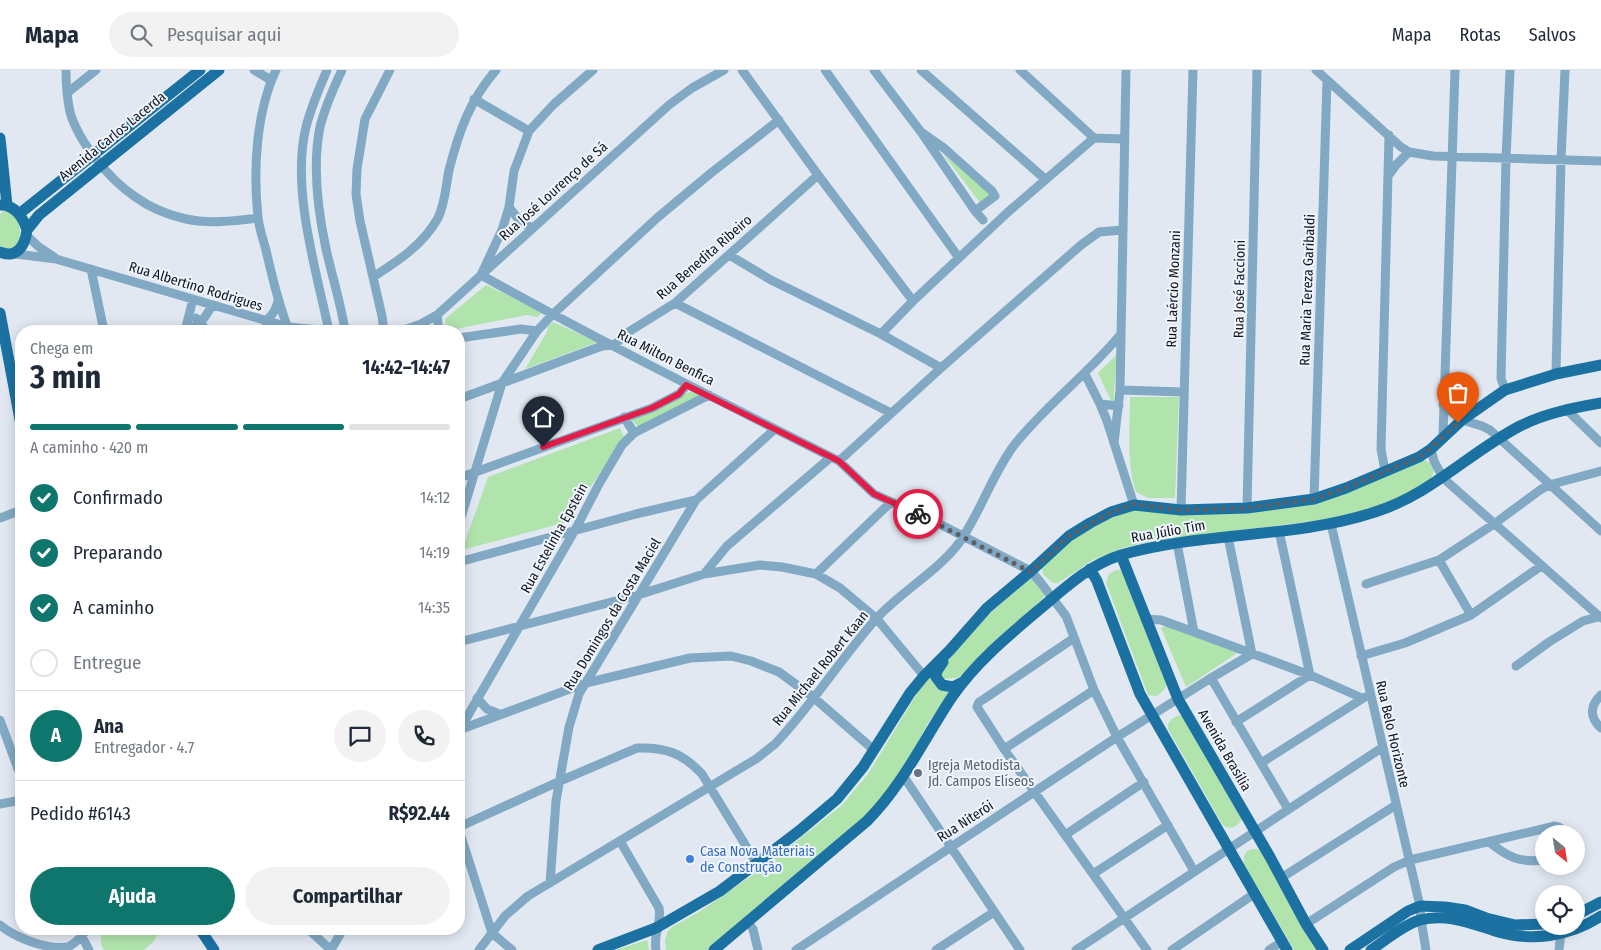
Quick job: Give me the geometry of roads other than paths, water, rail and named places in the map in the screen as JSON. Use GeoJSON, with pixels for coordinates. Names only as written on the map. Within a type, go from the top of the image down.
{"type":"FeatureCollection","features":[{"type":"Feature","properties":{"kind":"main road","name":"Avenida Carlos Lacerda"},"geometry":{"type":"LineString","coordinates":[[16,254],[22,248],[27,232],[39,215],[98,159],[200,70]]}},
{"type":"Feature","properties":{"kind":"main road","name":"Avenida Carlos Lacerda"},"geometry":{"type":"LineString","coordinates":[[19,214],[98,159],[219,70]]}},
{"type":"Feature","properties":{"kind":"main road"},"geometry":{"type":"LineString","coordinates":[[0,138],[2,204],[19,214],[27,232]]}},
{"type":"Feature","properties":{"kind":"main road"},"geometry":{"type":"LineString","coordinates":[[1,254],[16,254]]}},
{"type":"Feature","properties":{"kind":"main road"},"geometry":{"type":"LineString","coordinates":[[0,313],[15,376]]}},
{"type":"Feature","properties":{"kind":"main road"},"geometry":{"type":"LineString","coordinates":[[598,950],[656,928],[720,891],[758,864],[837,799],[852,784],[910,693],[924,676],[987,608],[1031,572],[1069,536],[1111,512],[1134,504],[1181,510],[1247,508],[1314,499],[1346,488],[1419,457],[1462,420],[1505,390],[1556,374],[1601,365]]}},
{"type":"Feature","properties":{"kind":"main road","name":"Rua Júlio Tim"},"geometry":{"type":"LineString","coordinates":[[714,950],[867,821],[904,777],[964,681],[1011,633],[1081,574],[1121,556],[1152,547],[1331,524],[1375,512],[1398,504],[1443,478],[1498,439],[1521,426],[1543,416],[1601,403]]}},
{"type":"Feature","properties":{"kind":"main road","name":"Avenida Brasília"},"geometry":{"type":"LineString","coordinates":[[1121,556],[1178,699],[1255,831],[1306,924],[1323,950]]}},
{"type":"Feature","properties":{"kind":"main road"},"geometry":{"type":"LineString","coordinates":[[1090,569],[1140,694],[1284,946]]}},
{"type":"Feature","properties":{"kind":"main road"},"geometry":{"type":"LineString","coordinates":[[950,650],[937,671],[936,677],[942,685],[947,687],[953,687],[964,681]]}},
{"type":"Feature","properties":{"kind":"main road"},"geometry":{"type":"LineString","coordinates":[[1585,910],[1601,902]]}},
{"type":"Feature","properties":{"kind":"main road"},"geometry":{"type":"LineString","coordinates":[[1350,950],[1408,911],[1420,906],[1445,906],[1515,925],[1535,924]]}},
{"type":"Feature","properties":{"kind":"main road"},"geometry":{"type":"LineString","coordinates":[[1585,925],[1601,916]]}},
{"type":"Feature","properties":{"kind":"main road"},"geometry":{"type":"LineString","coordinates":[[1372,950],[1420,920],[1449,918],[1496,932],[1533,938],[1543,935]]}},
{"type":"Feature","properties":{"kind":"main road"},"geometry":{"type":"LineString","coordinates":[[204,935],[214,950]]}},
{"type":"Feature","properties":{"kind":"street"},"geometry":{"type":"LineString","coordinates":[[66,70],[67,93],[71,113],[81,136],[98,159],[133,196],[168,214],[187,219],[231,221],[258,218]]}},
{"type":"Feature","properties":{"kind":"street"},"geometry":{"type":"LineString","coordinates":[[67,93],[96,70]]}},
{"type":"Feature","properties":{"kind":"street"},"geometry":{"type":"LineString","coordinates":[[254,70],[271,80]]}},
{"type":"Feature","properties":{"kind":"street"},"geometry":{"type":"LineString","coordinates":[[276,70],[271,80],[262,117],[256,177],[258,218],[278,300],[287,325]]}},
{"type":"Feature","properties":{"kind":"street"},"geometry":{"type":"LineString","coordinates":[[327,70],[305,128],[301,160],[303,194],[311,250],[329,325]]}},
{"type":"Feature","properties":{"kind":"street"},"geometry":{"type":"LineString","coordinates":[[342,70],[328,99],[321,126],[317,159],[320,213],[344,325]]}},
{"type":"Feature","properties":{"kind":"street"},"geometry":{"type":"LineString","coordinates":[[383,325],[360,221],[356,194],[356,169],[365,119],[390,70]]}},
{"type":"Feature","properties":{"kind":"street"},"geometry":{"type":"LineString","coordinates":[[373,277],[407,255],[429,232],[439,216],[464,119],[474,99],[496,70]]}},
{"type":"Feature","properties":{"kind":"street"},"geometry":{"type":"LineString","coordinates":[[481,275],[502,230],[509,207],[514,171],[529,131],[554,104],[593,70]]}},
{"type":"Feature","properties":{"kind":"street","name":"Rua José Lourenço de Sá"},"geometry":{"type":"LineString","coordinates":[[419,325],[437,316],[669,105],[692,88],[724,70]]}},
{"type":"Feature","properties":{"kind":"street"},"geometry":{"type":"LineString","coordinates":[[742,70],[913,301]]}},
{"type":"Feature","properties":{"kind":"street"},"geometry":{"type":"LineString","coordinates":[[825,70],[959,258]]}},
{"type":"Feature","properties":{"kind":"street"},"geometry":{"type":"LineString","coordinates":[[874,70],[921,132],[983,220]]}},
{"type":"Feature","properties":{"kind":"street"},"geometry":{"type":"LineString","coordinates":[[921,70],[1045,179]]}},
{"type":"Feature","properties":{"kind":"street"},"geometry":{"type":"LineString","coordinates":[[1020,70],[1094,138],[1124,139]]}},
{"type":"Feature","properties":{"kind":"street"},"geometry":{"type":"LineString","coordinates":[[1114,443],[1120,390],[1126,70]]}},
{"type":"Feature","properties":{"kind":"street","name":"Rua Laércio Monzani"},"geometry":{"type":"LineString","coordinates":[[1181,510],[1193,70]]}},
{"type":"Feature","properties":{"kind":"street","name":"Rua José Faccioni"},"geometry":{"type":"LineString","coordinates":[[1247,508],[1257,70]]}},
{"type":"Feature","properties":{"kind":"street"},"geometry":{"type":"LineString","coordinates":[[1316,70],[1409,152],[1452,157],[1601,161]]}},
{"type":"Feature","properties":{"kind":"street"},"geometry":{"type":"LineString","coordinates":[[1443,436],[1455,70]]}},
{"type":"Feature","properties":{"kind":"street"},"geometry":{"type":"LineString","coordinates":[[1505,390],[1501,378],[1510,70]]}},
{"type":"Feature","properties":{"kind":"street"},"geometry":{"type":"LineString","coordinates":[[1556,374],[1565,70]]}},
{"type":"Feature","properties":{"kind":"street","name":"Rua Maria Tereza Garibaldi"},"geometry":{"type":"LineString","coordinates":[[1314,499],[1327,81]]}},
{"type":"Feature","properties":{"kind":"street"},"geometry":{"type":"LineString","coordinates":[[474,99],[529,131]]}},
{"type":"Feature","properties":{"kind":"street"},"geometry":{"type":"LineString","coordinates":[[465,504],[502,383],[537,331],[657,218],[778,120]]}},
{"type":"Feature","properties":{"kind":"street"},"geometry":{"type":"LineString","coordinates":[[921,132],[944,148],[994,193],[995,196],[975,211]]}},
{"type":"Feature","properties":{"kind":"street"},"geometry":{"type":"LineString","coordinates":[[1385,471],[1381,449],[1389,136]]}},
{"type":"Feature","properties":{"kind":"street"},"geometry":{"type":"LineString","coordinates":[[881,334],[959,258],[1045,179],[1094,138]]}},
{"type":"Feature","properties":{"kind":"street"},"geometry":{"type":"LineString","coordinates":[[1388,176],[1409,152]]}},
{"type":"Feature","properties":{"kind":"street","name":"Rua Benedita Ribeiro"},"geometry":{"type":"LineString","coordinates":[[465,397],[602,346],[614,345],[630,331],[675,303],[818,175]]}},
{"type":"Feature","properties":{"kind":"street"},"geometry":{"type":"LineString","coordinates":[[509,207],[520,220],[532,228]]}},
{"type":"Feature","properties":{"kind":"street"},"geometry":{"type":"LineString","coordinates":[[704,574],[727,546],[891,413],[1081,245],[1099,232],[1122,230]]}},
{"type":"Feature","properties":{"kind":"street","name":"Rua Albertino Rodrigues"},"geometry":{"type":"LineString","coordinates":[[27,232],[39,247],[56,258]]}},
{"type":"Feature","properties":{"kind":"street","name":"Rua Albertino Rodrigues"},"geometry":{"type":"LineString","coordinates":[[16,254],[56,258],[276,325]]}},
{"type":"Feature","properties":{"kind":"street"},"geometry":{"type":"LineString","coordinates":[[729,255],[771,280],[881,334],[941,368]]}},
{"type":"Feature","properties":{"kind":"street"},"geometry":{"type":"LineString","coordinates":[[91,269],[103,325]]}},
{"type":"Feature","properties":{"kind":"street","name":"Rua Milton Benfica"},"geometry":{"type":"LineString","coordinates":[[481,275],[552,315],[614,345],[686,385],[835,459],[874,494],[928,518],[1031,572]]}},
{"type":"Feature","properties":{"kind":"street"},"geometry":{"type":"LineString","coordinates":[[187,325],[193,299]]}},
{"type":"Feature","properties":{"kind":"street"},"geometry":{"type":"LineString","coordinates":[[265,321],[273,315],[278,300]]}},
{"type":"Feature","properties":{"kind":"street"},"geometry":{"type":"LineString","coordinates":[[675,303],[891,413]]}},
{"type":"Feature","properties":{"kind":"street"},"geometry":{"type":"LineString","coordinates":[[196,325],[208,315],[212,305]]}},
{"type":"Feature","properties":{"kind":"street"},"geometry":{"type":"LineString","coordinates":[[191,312],[202,325]]}},
{"type":"Feature","properties":{"kind":"street"},"geometry":{"type":"LineString","coordinates":[[437,316],[438,325]]}},
{"type":"Feature","properties":{"kind":"street"},"geometry":{"type":"LineString","coordinates":[[465,337],[521,329],[537,331]]}},
{"type":"Feature","properties":{"kind":"street","name":"Rua Michael Robert Kaan"},"geometry":{"type":"LineString","coordinates":[[480,950],[516,905],[756,759],[775,744],[877,619],[945,557],[963,536],[974,520],[1014,445],[1085,374],[1120,335]]}},
{"type":"Feature","properties":{"kind":"street"},"geometry":{"type":"LineString","coordinates":[[1085,374],[1100,404],[1134,504]]}},
{"type":"Feature","properties":{"kind":"street"},"geometry":{"type":"LineString","coordinates":[[465,476],[624,416],[652,408],[679,394],[686,385]]}},
{"type":"Feature","properties":{"kind":"street"},"geometry":{"type":"LineString","coordinates":[[1120,390],[1184,392]]}},
{"type":"Feature","properties":{"kind":"street","name":"Rua Estelinha Epstein"},"geometry":{"type":"LineString","coordinates":[[465,719],[521,625],[618,453],[634,433],[709,395]]}},
{"type":"Feature","properties":{"kind":"street"},"geometry":{"type":"LineString","coordinates":[[1100,404],[1119,406]]}},
{"type":"Feature","properties":{"kind":"street"},"geometry":{"type":"LineString","coordinates":[[1443,405],[1462,420],[1486,428],[1601,531]]}},
{"type":"Feature","properties":{"kind":"street"},"geometry":{"type":"LineString","coordinates":[[1566,410],[1601,443]]}},
{"type":"Feature","properties":{"kind":"street"},"geometry":{"type":"LineString","coordinates":[[624,416],[634,433]]}},
{"type":"Feature","properties":{"kind":"street","name":"Rua Domingos da Costa Maciel"},"geometry":{"type":"LineString","coordinates":[[550,883],[556,801],[569,727],[576,702],[696,500],[775,428]]}},
{"type":"Feature","properties":{"kind":"street"},"geometry":{"type":"LineString","coordinates":[[1431,448],[1434,461],[1443,478],[1600,617]]}},
{"type":"Feature","properties":{"kind":"street"},"geometry":{"type":"LineString","coordinates":[[1366,584],[1438,560],[1494,524],[1540,490],[1601,471]]}},
{"type":"Feature","properties":{"kind":"street"},"geometry":{"type":"LineString","coordinates":[[465,560],[636,514],[696,500]]}},
{"type":"Feature","properties":{"kind":"street"},"geometry":{"type":"LineString","coordinates":[[816,574],[891,502]]}},
{"type":"Feature","properties":{"kind":"street"},"geometry":{"type":"LineString","coordinates":[[0,518],[15,512]]}},
{"type":"Feature","properties":{"kind":"street","name":"Rua Belo Horizonte"},"geometry":{"type":"LineString","coordinates":[[1331,524],[1360,656],[1366,696],[1383,747],[1410,860],[1420,906],[1420,920],[1426,950]]}},
{"type":"Feature","properties":{"kind":"street"},"geometry":{"type":"LineString","coordinates":[[1279,531],[1310,675]]}},
{"type":"Feature","properties":{"kind":"street"},"geometry":{"type":"LineString","coordinates":[[1228,537],[1252,654]]}},
{"type":"Feature","properties":{"kind":"street"},"geometry":{"type":"LineString","coordinates":[[1177,543],[1194,632]]}},
{"type":"Feature","properties":{"kind":"street"},"geometry":{"type":"LineString","coordinates":[[1438,560],[1471,615]]}},
{"type":"Feature","properties":{"kind":"street"},"geometry":{"type":"LineString","coordinates":[[1017,564],[1021,575],[1019,582]]}},
{"type":"Feature","properties":{"kind":"street"},"geometry":{"type":"LineString","coordinates":[[465,640],[638,595],[704,574],[760,565],[782,567],[816,574],[840,588],[877,619],[924,676]]}},
{"type":"Feature","properties":{"kind":"street"},"geometry":{"type":"LineString","coordinates":[[1360,656],[1405,643],[1471,615],[1541,566]]}},
{"type":"Feature","properties":{"kind":"street"},"geometry":{"type":"LineString","coordinates":[[1031,572],[1066,616],[1094,690],[1117,737],[1194,871]]}},
{"type":"Feature","properties":{"kind":"street"},"geometry":{"type":"LineString","coordinates":[[1516,666],[1549,642],[1583,621],[1600,617]]}},
{"type":"Feature","properties":{"kind":"street"},"geometry":{"type":"LineString","coordinates":[[1145,619],[1161,620],[1366,696]]}},
{"type":"Feature","properties":{"kind":"street"},"geometry":{"type":"LineString","coordinates":[[1074,638],[979,702],[977,707],[1004,749],[1147,950]]}},
{"type":"Feature","properties":{"kind":"street","name":"Rua Niterói"},"geometry":{"type":"LineString","coordinates":[[796,950],[1117,737],[1252,654]]}},
{"type":"Feature","properties":{"kind":"street"},"geometry":{"type":"LineString","coordinates":[[465,728],[586,683],[690,658],[732,656],[779,672],[813,697],[874,750]]}},
{"type":"Feature","properties":{"kind":"street"},"geometry":{"type":"LineString","coordinates":[[1236,722],[1310,675]]}},
{"type":"Feature","properties":{"kind":"street"},"geometry":{"type":"LineString","coordinates":[[1211,678],[1288,809]]}},
{"type":"Feature","properties":{"kind":"street"},"geometry":{"type":"LineString","coordinates":[[1004,749],[1094,690]]}},
{"type":"Feature","properties":{"kind":"street"},"geometry":{"type":"LineString","coordinates":[[1601,695],[1594,702],[1592,717],[1601,728]]}},
{"type":"Feature","properties":{"kind":"street"},"geometry":{"type":"LineString","coordinates":[[1262,763],[1366,696]]}},
{"type":"Feature","properties":{"kind":"street"},"geometry":{"type":"LineString","coordinates":[[477,698],[487,709],[499,714]]}},
{"type":"Feature","properties":{"kind":"street"},"geometry":{"type":"LineString","coordinates":[[0,720],[15,761]]}},
{"type":"Feature","properties":{"kind":"street"},"geometry":{"type":"LineString","coordinates":[[1076,950],[1123,917],[1383,747]]}},
{"type":"Feature","properties":{"kind":"street"},"geometry":{"type":"LineString","coordinates":[[465,826],[560,781],[637,748],[650,748],[674,752],[702,774],[758,864]]}},
{"type":"Feature","properties":{"kind":"street"},"geometry":{"type":"LineString","coordinates":[[904,777],[1020,950]]}},
{"type":"Feature","properties":{"kind":"street"},"geometry":{"type":"LineString","coordinates":[[1065,835],[1144,782]]}},
{"type":"Feature","properties":{"kind":"street"},"geometry":{"type":"LineString","coordinates":[[0,804],[15,801]]}},
{"type":"Feature","properties":{"kind":"street"},"geometry":{"type":"LineString","coordinates":[[1281,878],[1396,805]]}},
{"type":"Feature","properties":{"kind":"street"},"geometry":{"type":"LineString","coordinates":[[1093,874],[1168,825]]}},
{"type":"Feature","properties":{"kind":"street"},"geometry":{"type":"LineString","coordinates":[[1306,924],[1394,867],[1410,860],[1535,831]]}},
{"type":"Feature","properties":{"kind":"street"},"geometry":{"type":"LineString","coordinates":[[620,841],[659,908],[660,916],[655,936],[656,950]]}},
{"type":"Feature","properties":{"kind":"street"},"geometry":{"type":"LineString","coordinates":[[1489,842],[1515,859],[1535,861]]}},
{"type":"Feature","properties":{"kind":"street"},"geometry":{"type":"LineString","coordinates":[[465,848],[492,933],[512,950]]}},
{"type":"Feature","properties":{"kind":"street"},"geometry":{"type":"LineString","coordinates":[[1172,950],[1254,894]]}},
{"type":"Feature","properties":{"kind":"street"},"geometry":{"type":"LineString","coordinates":[[659,908],[671,914],[680,915]]}},
{"type":"Feature","properties":{"kind":"street"},"geometry":{"type":"LineString","coordinates":[[936,950],[994,912]]}},
{"type":"Feature","properties":{"kind":"street"},"geometry":{"type":"LineString","coordinates":[[748,922],[753,929],[758,950]]}},
{"type":"Feature","properties":{"kind":"street"},"geometry":{"type":"LineString","coordinates":[[0,925],[22,941],[53,949],[68,947],[78,935]]}},
{"type":"Feature","properties":{"kind":"street"},"geometry":{"type":"LineString","coordinates":[[83,935],[89,950]]}},
{"type":"Feature","properties":{"kind":"street"},"geometry":{"type":"LineString","coordinates":[[315,935],[331,950],[340,935]]}},
{"type":"Feature","properties":{"kind":"street"},"geometry":{"type":"LineString","coordinates":[[1559,950],[1560,935]]}},
{"type":"Feature","properties":{"kind":"street"},"geometry":{"type":"LineString","coordinates":[[1269,950],[1284,946]]}},
{"type":"Feature","properties":{"kind":"place","name":"Igreja Metodista Jd. Campos Elíseos"},"geometry":{"type":"Point","coordinates":[918,773]}},
{"type":"Feature","properties":{"kind":"place","name":"Casa Nova Materiais de Construção"},"geometry":{"type":"Point","coordinates":[690,859]}}]}
